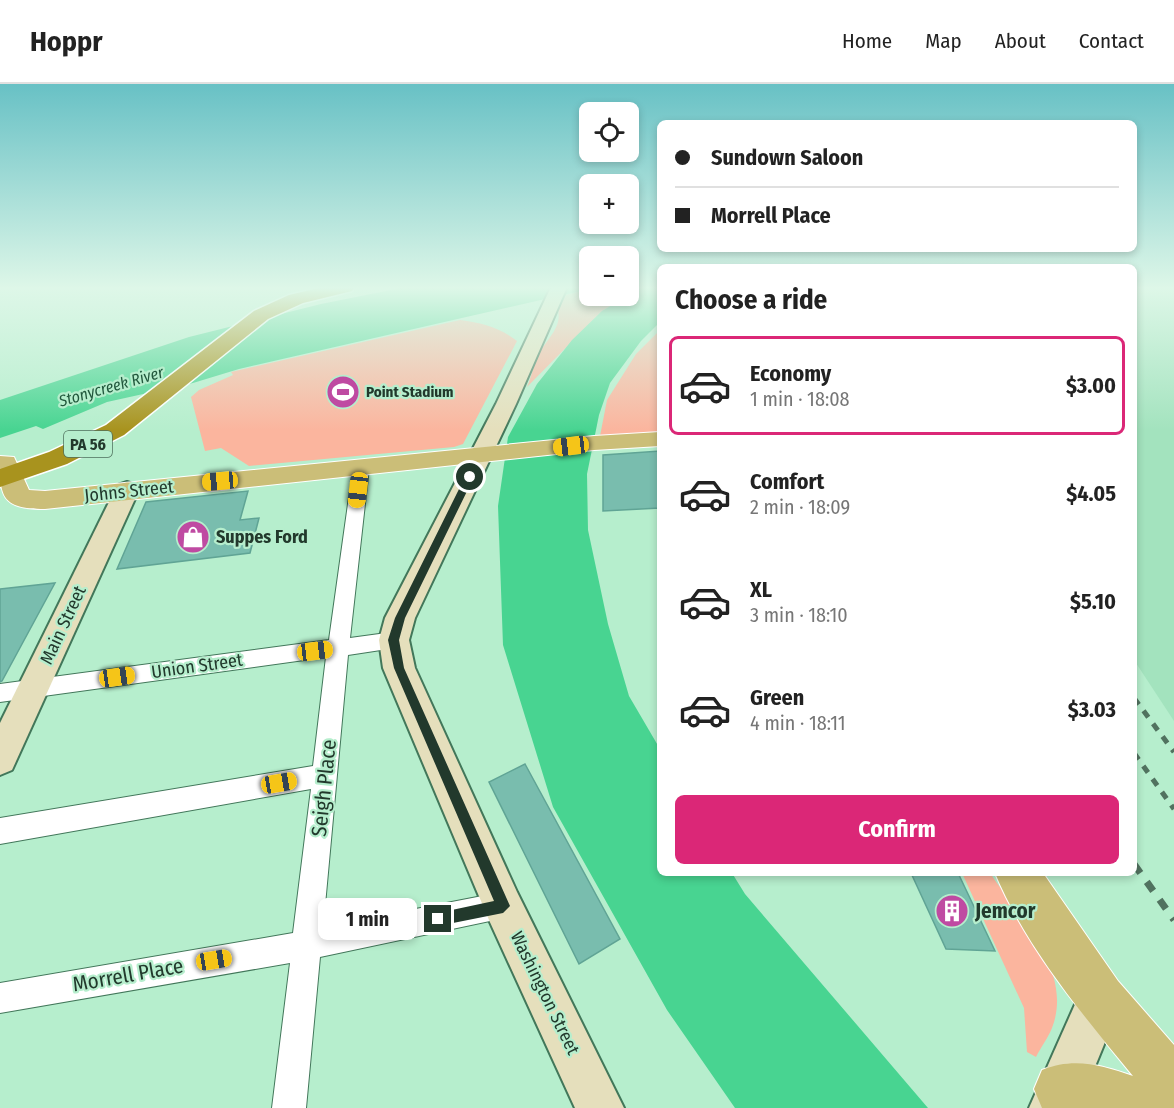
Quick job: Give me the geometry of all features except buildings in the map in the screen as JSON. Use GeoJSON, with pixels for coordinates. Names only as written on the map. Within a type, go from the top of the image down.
{"type":"FeatureCollection","features":[{"type":"Feature","properties":{"kind":"highway","name":"PA 56"},"geometry":{"type":"LineString","coordinates":[[4,470],[96,425],[128,404],[217,335]]}},
{"type":"Feature","properties":{"kind":"highway","name":"PA 56"},"geometry":{"type":"LineString","coordinates":[[4,470],[82,447],[115,430],[236,335]]}},
{"type":"Feature","properties":{"kind":"main road"},"geometry":{"type":"LineString","coordinates":[[393,640],[400,618],[490,455],[506,404],[537,335]]}},
{"type":"Feature","properties":{"kind":"main road","name":"Johns Street"},"geometry":{"type":"LineString","coordinates":[[4,470],[15,495],[29,500],[594,443],[657,439]]}},
{"type":"Feature","properties":{"kind":"main road","name":"Main Street"},"geometry":{"type":"LineString","coordinates":[[0,759],[126,490]]}},
{"type":"Feature","properties":{"kind":"main road","name":"Washington Street"},"geometry":{"type":"LineString","coordinates":[[393,640],[399,668],[503,906],[600,1108]]}},
{"type":"Feature","properties":{"kind":"main road"},"geometry":{"type":"LineString","coordinates":[[1019,876],[1052,929],[1101,998],[1174,1085]]}},
{"type":"Feature","properties":{"kind":"main road"},"geometry":{"type":"LineString","coordinates":[[1057,1099],[1101,998]]}},
{"type":"Feature","properties":{"kind":"main road"},"geometry":{"type":"LineString","coordinates":[[1057,1099],[1104,1093],[1148,1108]]}},
{"type":"Feature","properties":{"kind":"street","name":"Seigh Place"},"geometry":{"type":"LineString","coordinates":[[289,1108],[338,648],[360,468]]}},
{"type":"Feature","properties":{"kind":"street","name":"Union Street"},"geometry":{"type":"LineString","coordinates":[[0,693],[393,640]]}},
{"type":"Feature","properties":{"kind":"street"},"geometry":{"type":"LineString","coordinates":[[0,831],[325,775]]}},
{"type":"Feature","properties":{"kind":"street","name":"Morrell Place"},"geometry":{"type":"LineString","coordinates":[[0,998],[307,945],[503,906]]}},
{"type":"Feature","properties":{"kind":"shaded area","name":"Point Stadium"},"geometry":{"type":"Polygon","coordinates":[[[395,335],[508,335],[517,341],[463,444],[454,447],[249,466],[221,448],[205,451],[191,397],[199,390],[233,375],[231,372],[395,335]]]}},
{"type":"Feature","properties":{"kind":"shaded area"},"geometry":{"type":"Polygon","coordinates":[[[551,335],[579,335],[527,387],[538,356],[551,335]]]}},
{"type":"Feature","properties":{"kind":"shaded area"},"geometry":{"type":"Polygon","coordinates":[[[657,335],[657,433],[600,436],[607,400],[636,354],[657,335]]]}},
{"type":"Feature","properties":{"kind":"shaded area"},"geometry":{"type":"Polygon","coordinates":[[[1137,335],[1174,335],[1174,721],[1137,665],[1137,335]]]}},
{"type":"Feature","properties":{"kind":"shaded area"},"geometry":{"type":"Polygon","coordinates":[[[963,876],[992,876],[1028,926],[1050,965],[1056,986],[1057,1007],[1052,1028],[1036,1057],[1027,1052],[1024,1008],[963,876]]]}},
{"type":"Feature","properties":{"kind":"water","name":"Stonycreek River"},"geometry":{"type":"Polygon","coordinates":[[[198,335],[389,335],[107,402],[43,429],[36,426],[0,438],[0,400],[198,335]]]}},
{"type":"Feature","properties":{"kind":"water"},"geometry":{"type":"Polygon","coordinates":[[[577,335],[647,335],[610,383],[599,415],[587,474],[588,530],[608,624],[629,696],[657,744],[657,876],[734,876],[745,894],[928,1108],[735,1108],[667,1010],[553,807],[503,645],[498,506],[508,437],[537,384],[577,335]]]}},
{"type":"Feature","properties":{"kind":"railway"},"geometry":{"type":"LineString","coordinates":[[1137,702],[1174,752]]}},
{"type":"Feature","properties":{"kind":"railway"},"geometry":{"type":"LineString","coordinates":[[1137,757],[1174,809]]}},
{"type":"Feature","properties":{"kind":"railway"},"geometry":{"type":"LineString","coordinates":[[1137,868],[1174,920]]}},
{"type":"Feature","properties":{"kind":"place","name":"Point Stadium"},"geometry":{"type":"Point","coordinates":[343,392]}},
{"type":"Feature","properties":{"kind":"place","name":"Suppes Ford"},"geometry":{"type":"Point","coordinates":[193,537]}},
{"type":"Feature","properties":{"kind":"place","name":"Jemcor"},"geometry":{"type":"Point","coordinates":[952,911]}},
{"type":"Feature","properties":{"kind":"route"},"geometry":{"type":"LineString","coordinates":[[438,919],[503,906],[399,668],[393,640],[400,618],[470,477]]}}]}
